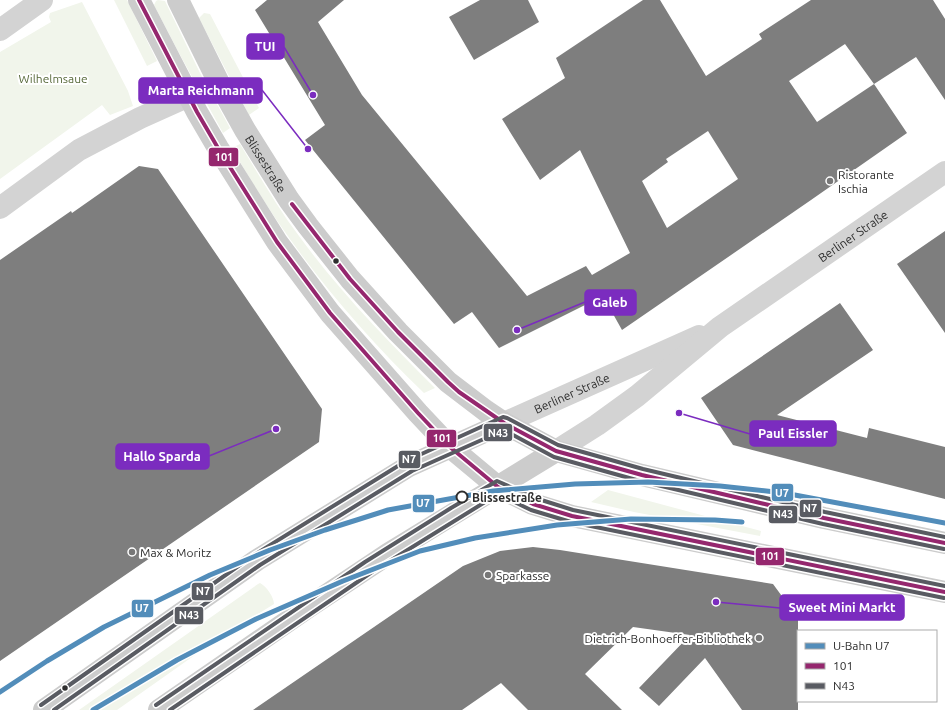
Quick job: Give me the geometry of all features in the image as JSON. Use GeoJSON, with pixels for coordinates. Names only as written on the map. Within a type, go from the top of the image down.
{"type":"FeatureCollection","features":[{"type":"Feature","properties":{"kind":"main road"},"geometry":{"type":"LineString","coordinates":[[139,0],[189,96],[222,155],[282,248],[330,313],[418,413],[450,447],[498,487],[533,504],[572,516],[945,592]]}},
{"type":"Feature","properties":{"kind":"main road","name":"Blissestraße"},"geometry":{"type":"LineString","coordinates":[[178,0],[220,85],[245,130],[289,200],[350,279],[398,332],[460,392],[504,423],[556,451],[642,475],[824,518],[945,543]]}},
{"type":"Feature","properties":{"kind":"main road","name":"Berliner Straße"},"geometry":{"type":"LineString","coordinates":[[44,710],[257,560],[398,473],[450,447],[504,423]]}},
{"type":"Feature","properties":{"kind":"main road","name":"Berliner Straße"},"geometry":{"type":"LineString","coordinates":[[159,710],[394,550],[556,451]]}},
{"type":"Feature","properties":{"kind":"street"},"geometry":{"type":"LineString","coordinates":[[0,30],[42,0]]}},
{"type":"Feature","properties":{"kind":"street"},"geometry":{"type":"LineString","coordinates":[[0,208],[79,150],[140,118],[189,96]]}},
{"type":"Feature","properties":{"kind":"street","name":"Berliner Straße"},"geometry":{"type":"LineString","coordinates":[[556,451],[637,396],[720,326],[945,172]]}},
{"type":"Feature","properties":{"kind":"street","name":"Berliner Straße"},"geometry":{"type":"LineString","coordinates":[[504,423],[720,326]]}},
{"type":"Feature","properties":{"kind":"green space"},"geometry":{"type":"Polygon","coordinates":[[[114,0],[127,0],[157,61],[147,66],[114,0]]]}},
{"type":"Feature","properties":{"kind":"green space"},"geometry":{"type":"Polygon","coordinates":[[[158,0],[165,1],[200,73],[230,128],[223,133],[154,5],[158,0]]]}},
{"type":"Feature","properties":{"kind":"green space","name":"Wilhelmsaue"},"geometry":{"type":"Polygon","coordinates":[[[82,2],[128,91],[133,106],[110,115],[102,105],[0,179],[0,52],[51,22],[49,17],[50,13],[82,2]]]}},
{"type":"Feature","properties":{"kind":"green space"},"geometry":{"type":"Polygon","coordinates":[[[204,13],[210,14],[259,108],[249,115],[199,18],[204,13]]]}},
{"type":"Feature","properties":{"kind":"green space"},"geometry":{"type":"Polygon","coordinates":[[[240,144],[283,214],[314,256],[364,315],[435,388],[424,393],[396,366],[319,278],[295,247],[252,182],[232,148],[240,144]]]}},
{"type":"Feature","properties":{"kind":"green space"},"geometry":{"type":"Polygon","coordinates":[[[608,490],[761,531],[760,536],[634,512],[591,502],[608,490]]]}},
{"type":"Feature","properties":{"kind":"green space"},"geometry":{"type":"Polygon","coordinates":[[[260,583],[273,598],[274,604],[212,643],[117,710],[79,710],[258,584],[260,583]]]}},
{"type":"Feature","properties":{"kind":"building"},"geometry":{"type":"Polygon","coordinates":[[[267,0],[344,0],[318,22],[362,95],[527,296],[586,266],[592,275],[630,253],[580,150],[540,180],[502,119],[565,78],[556,58],[643,0],[660,0],[706,76],[762,39],[759,34],[811,0],[933,0],[945,19],[945,100],[916,57],[874,84],[907,133],[811,200],[622,330],[603,296],[499,348],[472,312],[454,324],[305,140],[325,125],[255,10],[267,0]],[[845,44],[789,81],[817,122],[874,84],[845,44]],[[708,131],[666,159],[668,162],[642,181],[667,228],[738,179],[708,131]]]}},
{"type":"Feature","properties":{"kind":"building"},"geometry":{"type":"Polygon","coordinates":[[[480,0],[528,0],[539,22],[474,60],[449,17],[480,0]]]}},
{"type":"Feature","properties":{"kind":"building"},"geometry":{"type":"Polygon","coordinates":[[[139,166],[158,169],[322,409],[319,442],[0,661],[0,260],[71,211],[72,213],[139,166]]]}},
{"type":"Feature","properties":{"kind":"building"},"geometry":{"type":"Polygon","coordinates":[[[945,231],[945,333],[897,264],[945,231]]]}},
{"type":"Feature","properties":{"kind":"building"},"geometry":{"type":"Polygon","coordinates":[[[840,303],[873,350],[777,415],[867,438],[869,428],[945,447],[945,499],[733,445],[701,398],[840,303]]]}},
{"type":"Feature","properties":{"kind":"building"},"geometry":{"type":"Polygon","coordinates":[[[533,547],[560,550],[773,584],[798,618],[798,710],[742,710],[705,658],[659,706],[639,688],[690,635],[633,627],[585,674],[622,710],[528,710],[501,683],[462,710],[253,710],[463,566],[500,551],[533,547]]]}},
{"type":"Feature","properties":{"kind":"metro line","name":"U7"},"geometry":{"type":"LineString","coordinates":[[0,692],[47,661],[104,627],[210,575],[270,550],[325,530],[388,510],[493,491],[575,484],[648,482],[720,486],[784,493],[945,523]]}},
{"type":"Feature","properties":{"kind":"metro line","name":"U7"},"geometry":{"type":"LineString","coordinates":[[93,710],[177,660],[256,619],[343,581],[420,551],[475,538],[557,525],[631,519],[715,520],[742,522]]}},
{"type":"Feature","properties":{"kind":"transit line","name":"101"},"geometry":{"type":"LineString","coordinates":[[139,0],[197,112],[277,242],[330,313],[418,413],[450,447],[498,487],[533,504],[572,516],[945,592]]}},
{"type":"Feature","properties":{"kind":"transit line","name":"101"},"geometry":{"type":"LineString","coordinates":[[292,204],[350,279],[398,332],[448,382],[459,392],[504,423],[556,451],[642,475],[824,518],[945,543]]}},
{"type":"Feature","properties":{"kind":"transit line","name":"N7"},"geometry":{"type":"LineString","coordinates":[[41,705],[254,555],[406,461],[503,417],[558,445],[643,469],[825,512],[945,537]]}},
{"type":"Feature","properties":{"kind":"transit line","name":"N43"},"geometry":{"type":"LineString","coordinates":[[54,710],[260,565],[412,471],[504,430],[554,457],[640,481],[823,524],[944,549]]}},
{"type":"Feature","properties":{"kind":"transit line","name":"N7"},"geometry":{"type":"LineString","coordinates":[[156,705],[365,562],[497,481],[535,498],[573,510],[945,586]]}},
{"type":"Feature","properties":{"kind":"transit line","name":"N43"},"geometry":{"type":"LineString","coordinates":[[170,710],[372,572],[498,494],[531,510],[571,522],[944,598]]}},
{"type":"Feature","properties":{"kind":"place","name":"TUI"},"geometry":{"type":"Point","coordinates":[313,95]}},
{"type":"Feature","properties":{"kind":"place","name":"Marta Reichmann"},"geometry":{"type":"Point","coordinates":[308,149]}},
{"type":"Feature","properties":{"kind":"place","name":"Ristorante Ischia"},"geometry":{"type":"Point","coordinates":[830,181]}},
{"type":"Feature","properties":{"kind":"place","name":"Galeb"},"geometry":{"type":"Point","coordinates":[517,330]}},
{"type":"Feature","properties":{"kind":"place","name":"Paul Eissler"},"geometry":{"type":"Point","coordinates":[679,413]}},
{"type":"Feature","properties":{"kind":"place","name":"Hallo Sparda"},"geometry":{"type":"Point","coordinates":[276,429]}},
{"type":"Feature","properties":{"kind":"place","name":"Blissestraße"},"geometry":{"type":"Point","coordinates":[462,497]}},
{"type":"Feature","properties":{"kind":"place","name":"Max & Moritz"},"geometry":{"type":"Point","coordinates":[132,552]}},
{"type":"Feature","properties":{"kind":"place","name":"Sparkasse"},"geometry":{"type":"Point","coordinates":[488,575]}},
{"type":"Feature","properties":{"kind":"place","name":"Sweet Mini Markt"},"geometry":{"type":"Point","coordinates":[716,602]}},
{"type":"Feature","properties":{"kind":"place","name":"Dietrich-Bonhoeffer-Bibliothek"},"geometry":{"type":"Point","coordinates":[759,638]}}]}
